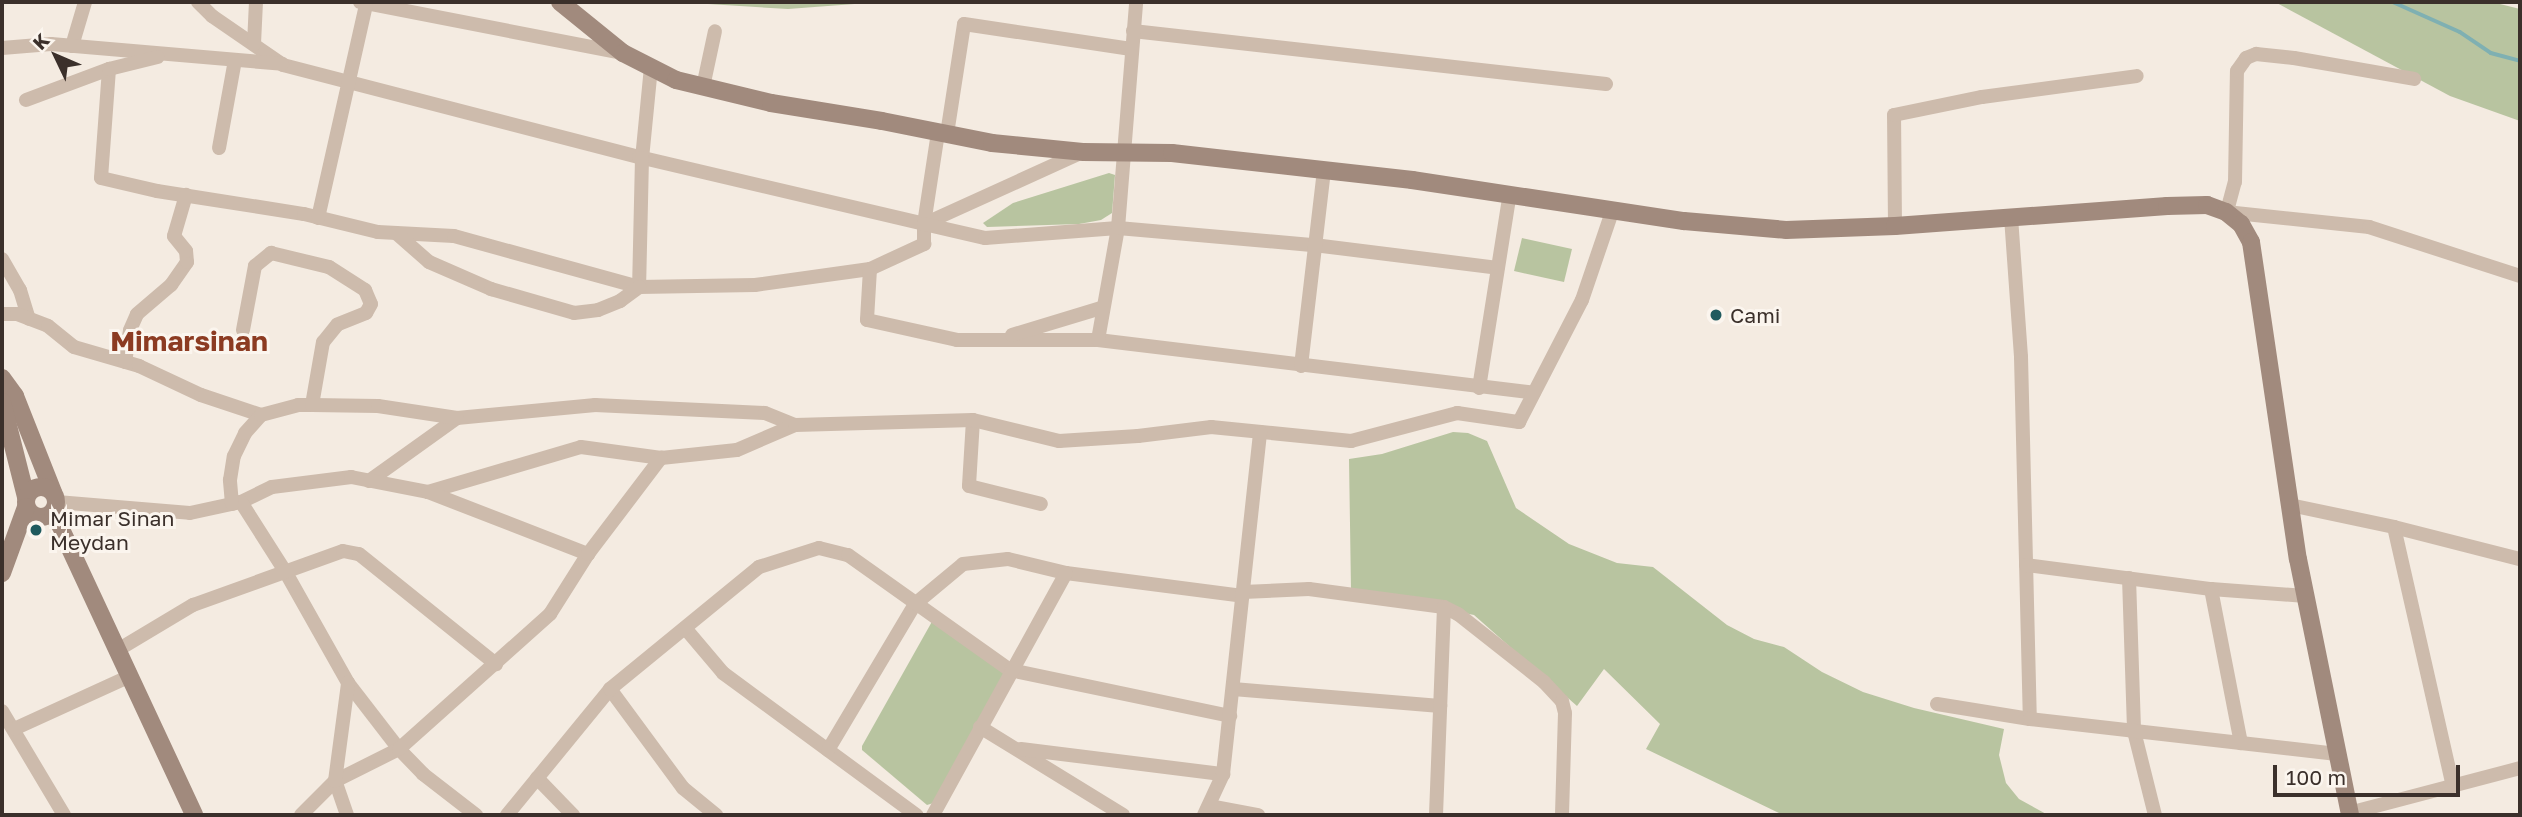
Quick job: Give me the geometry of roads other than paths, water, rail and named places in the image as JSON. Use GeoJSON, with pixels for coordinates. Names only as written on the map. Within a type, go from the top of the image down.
{"type":"FeatureCollection","features":[{"type":"Feature","properties":{"kind":"street"},"geometry":{"type":"LineString","coordinates":[[72,46],[85,2]]}},
{"type":"Feature","properties":{"kind":"street"},"geometry":{"type":"LineString","coordinates":[[198,2],[212,16],[284,65]]}},
{"type":"Feature","properties":{"kind":"street"},"geometry":{"type":"LineString","coordinates":[[254,44],[256,2]]}},
{"type":"Feature","properties":{"kind":"street"},"geometry":{"type":"LineString","coordinates":[[559,2],[623,53],[676,80],[771,103],[992,143],[1083,152],[1172,153],[1510,193],[1684,221],[1786,230],[1895,226],[2207,205],[2226,211],[2370,228],[2520,276]]}},
{"type":"Feature","properties":{"kind":"street"},"geometry":{"type":"LineString","coordinates":[[1098,340],[1101,308],[1118,228],[1130,49],[1136,2]]}},
{"type":"Feature","properties":{"kind":"street"},"geometry":{"type":"LineString","coordinates":[[318,218],[363,3],[623,53]]}},
{"type":"Feature","properties":{"kind":"street"},"geometry":{"type":"LineString","coordinates":[[110,69],[101,178],[318,218],[378,232],[454,236],[639,287],[755,285],[870,268],[924,244],[924,224],[964,24],[1130,49]]}},
{"type":"Feature","properties":{"kind":"street"},"geometry":{"type":"LineString","coordinates":[[704,87],[715,31]]}},
{"type":"Feature","properties":{"kind":"street"},"geometry":{"type":"LineString","coordinates":[[1133,31],[1606,84]]}},
{"type":"Feature","properties":{"kind":"street"},"geometry":{"type":"LineString","coordinates":[[2,48],[72,46],[284,65],[642,158],[985,237],[1118,228],[1314,245],[1498,268]]}},
{"type":"Feature","properties":{"kind":"street"},"geometry":{"type":"LineString","coordinates":[[26,100],[110,69],[169,54]]}},
{"type":"Feature","properties":{"kind":"street"},"geometry":{"type":"LineString","coordinates":[[2226,211],[2235,182],[2237,71],[2246,58],[2256,54],[2294,58],[2414,79]]}},
{"type":"Feature","properties":{"kind":"street"},"geometry":{"type":"LineString","coordinates":[[219,148],[235,60]]}},
{"type":"Feature","properties":{"kind":"street"},"geometry":{"type":"LineString","coordinates":[[639,287],[642,158],[651,67]]}},
{"type":"Feature","properties":{"kind":"street"},"geometry":{"type":"LineString","coordinates":[[1895,226],[1894,115],[1982,97],[2137,76]]}},
{"type":"Feature","properties":{"kind":"street"},"geometry":{"type":"LineString","coordinates":[[924,224],[1083,152]]}},
{"type":"Feature","properties":{"kind":"street"},"geometry":{"type":"LineString","coordinates":[[1301,366],[1324,170]]}},
{"type":"Feature","properties":{"kind":"street"},"geometry":{"type":"LineString","coordinates":[[1479,388],[1510,193]]}},
{"type":"Feature","properties":{"kind":"street"},"geometry":{"type":"LineString","coordinates":[[125,362],[130,330],[137,314],[171,285],[187,262],[186,251],[174,236],[186,195]]}},
{"type":"Feature","properties":{"kind":"street"},"geometry":{"type":"LineString","coordinates":[[428,492],[581,447],[661,458],[737,450],[795,425],[973,420],[1059,441],[1138,436],[1211,427],[1351,441],[1457,413],[1519,422],[1582,300],[1613,209]]}},
{"type":"Feature","properties":{"kind":"street"},"geometry":{"type":"LineString","coordinates":[[2226,211],[2241,225],[2251,242],[2305,596],[2349,814],[2520,768]]}},
{"type":"Feature","properties":{"kind":"street"},"geometry":{"type":"LineString","coordinates":[[2011,217],[2021,357],[2030,719]]}},
{"type":"Feature","properties":{"kind":"street"},"geometry":{"type":"LineString","coordinates":[[396,233],[429,262],[491,289],[574,313],[598,310],[620,301],[639,287]]}},
{"type":"Feature","properties":{"kind":"street"},"geometry":{"type":"LineString","coordinates":[[243,330],[255,266],[271,253],[329,267],[365,290],[371,304],[366,313],[337,325],[323,342],[312,405]]}},
{"type":"Feature","properties":{"kind":"street"},"geometry":{"type":"LineString","coordinates":[[2,259],[20,290],[29,319]]}},
{"type":"Feature","properties":{"kind":"street"},"geometry":{"type":"LineString","coordinates":[[870,268],[867,320],[957,340],[1098,340],[1534,393]]}},
{"type":"Feature","properties":{"kind":"street"},"geometry":{"type":"LineString","coordinates":[[997,340],[1101,308]]}},
{"type":"Feature","properties":{"kind":"street"},"geometry":{"type":"LineString","coordinates":[[2,314],[48,326],[74,347],[125,362],[201,395],[261,415]]}},
{"type":"Feature","properties":{"kind":"street"},"geometry":{"type":"LineString","coordinates":[[2,378],[15,397],[53,506],[116,651],[194,815]]}},
{"type":"Feature","properties":{"kind":"street"},"geometry":{"type":"LineString","coordinates":[[2,402],[26,502],[38,518],[53,506],[190,513],[236,503],[272,487],[351,477],[428,492],[588,554]]}},
{"type":"Feature","properties":{"kind":"street"},"geometry":{"type":"LineString","coordinates":[[476,815],[423,774],[399,749],[348,683],[285,570],[236,503],[230,480],[234,456],[245,433],[261,415],[298,405],[378,406],[457,418],[595,405],[765,413],[795,425]]}},
{"type":"Feature","properties":{"kind":"street"},"geometry":{"type":"LineString","coordinates":[[369,481],[457,418]]}},
{"type":"Feature","properties":{"kind":"street"},"geometry":{"type":"LineString","coordinates":[[973,420],[969,485],[1041,504]]}},
{"type":"Feature","properties":{"kind":"street"},"geometry":{"type":"LineString","coordinates":[[1258,815],[1207,810],[1223,774],[1260,432]]}},
{"type":"Feature","properties":{"kind":"street"},"geometry":{"type":"LineString","coordinates":[[301,815],[335,781],[399,749],[550,614],[588,554],[661,458]]}},
{"type":"Feature","properties":{"kind":"street"},"geometry":{"type":"LineString","coordinates":[[6,565],[26,502],[38,487],[53,506]]}},
{"type":"Feature","properties":{"kind":"street"},"geometry":{"type":"LineString","coordinates":[[2290,505],[2394,527],[2520,559]]}},
{"type":"Feature","properties":{"kind":"street"},"geometry":{"type":"LineString","coordinates":[[6,565],[53,506]]}},
{"type":"Feature","properties":{"kind":"street"},"geometry":{"type":"LineString","coordinates":[[2394,527],[2453,786]]}},
{"type":"Feature","properties":{"kind":"street"},"geometry":{"type":"LineString","coordinates":[[507,815],[610,689],[759,567],[819,548],[848,555],[1010,670],[1230,716]]}},
{"type":"Feature","properties":{"kind":"street"},"geometry":{"type":"LineString","coordinates":[[116,651],[192,605],[343,551],[359,554],[496,664]]}},
{"type":"Feature","properties":{"kind":"street"},"geometry":{"type":"LineString","coordinates":[[828,750],[915,604],[963,564],[1008,559],[1066,573],[1243,594],[1310,589],[1444,607],[1470,622],[1544,682],[1562,701],[1565,713],[1562,815]]}},
{"type":"Feature","properties":{"kind":"street"},"geometry":{"type":"LineString","coordinates":[[2026,565],[2211,589],[2305,596]]}},
{"type":"Feature","properties":{"kind":"street"},"geometry":{"type":"LineString","coordinates":[[933,815],[1010,670],[1066,573]]}},
{"type":"Feature","properties":{"kind":"street"},"geometry":{"type":"LineString","coordinates":[[2129,578],[2134,731],[2155,815]]}},
{"type":"Feature","properties":{"kind":"street"},"geometry":{"type":"LineString","coordinates":[[2211,589],[2241,743]]}},
{"type":"Feature","properties":{"kind":"street"},"geometry":{"type":"LineString","coordinates":[[1436,815],[1444,607]]}},
{"type":"Feature","properties":{"kind":"street"},"geometry":{"type":"LineString","coordinates":[[685,628],[723,674],[916,815]]}},
{"type":"Feature","properties":{"kind":"street"},"geometry":{"type":"LineString","coordinates":[[14,729],[128,677]]}},
{"type":"Feature","properties":{"kind":"street"},"geometry":{"type":"LineString","coordinates":[[347,815],[335,781],[348,683]]}},
{"type":"Feature","properties":{"kind":"street"},"geometry":{"type":"LineString","coordinates":[[610,689],[683,788],[716,815]]}},
{"type":"Feature","properties":{"kind":"street"},"geometry":{"type":"LineString","coordinates":[[1233,689],[1440,706]]}},
{"type":"Feature","properties":{"kind":"street"},"geometry":{"type":"LineString","coordinates":[[1937,704],[2030,719],[2337,754]]}},
{"type":"Feature","properties":{"kind":"street"},"geometry":{"type":"LineString","coordinates":[[2,710],[64,815]]}},
{"type":"Feature","properties":{"kind":"street"},"geometry":{"type":"LineString","coordinates":[[980,727],[1123,815]]}},
{"type":"Feature","properties":{"kind":"street"},"geometry":{"type":"LineString","coordinates":[[1021,750],[1223,774]]}},
{"type":"Feature","properties":{"kind":"street"},"geometry":{"type":"LineString","coordinates":[[537,778],[573,815]]}},
{"type":"Feature","properties":{"kind":"waterway"},"geometry":{"type":"LineString","coordinates":[[2393,2],[2460,32],[2491,53],[2520,61]]}},
{"type":"Feature","properties":{"kind":"place","name":"Cami"},"geometry":{"type":"Point","coordinates":[1716,315]}},
{"type":"Feature","properties":{"kind":"place","name":"Mimar Sinan Meydan"},"geometry":{"type":"Point","coordinates":[36,530]}},
{"type":"Feature","properties":{"kind":"district","name":"Mimarsinan"},"geometry":{"type":"Point","coordinates":[189,341]}}]}
